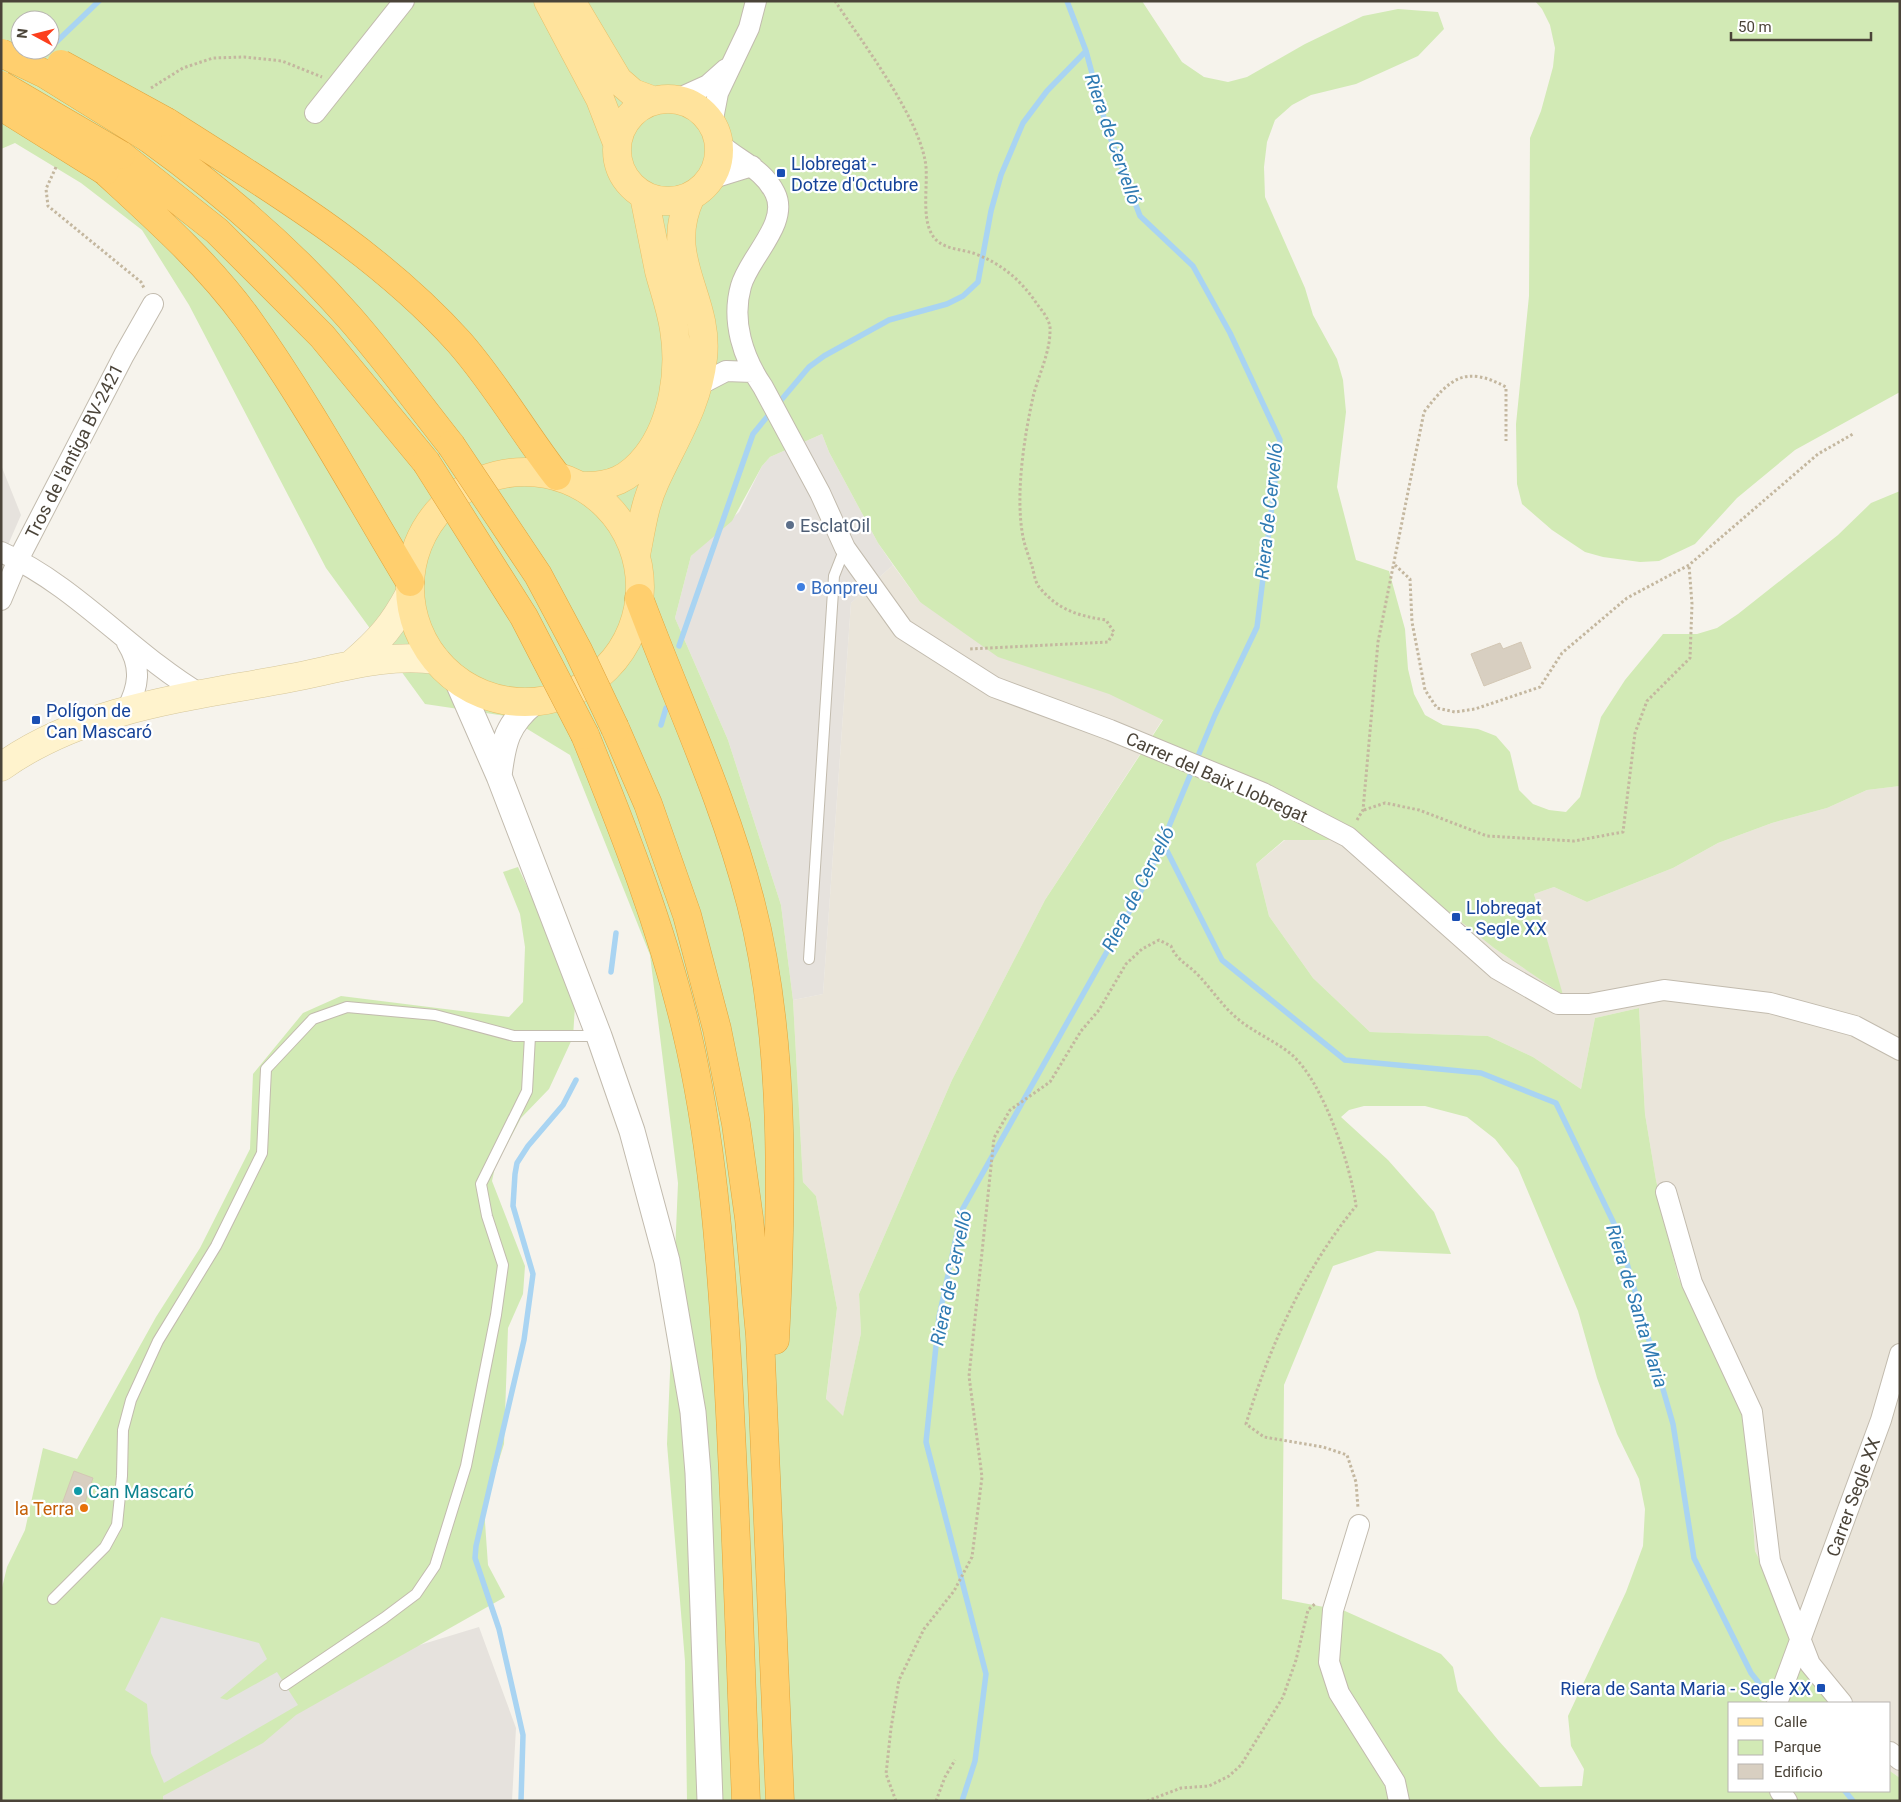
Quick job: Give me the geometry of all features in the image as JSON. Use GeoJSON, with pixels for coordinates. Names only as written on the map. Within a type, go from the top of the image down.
{"type":"FeatureCollection","features":[{"type":"Feature","properties":{"kind":"highway"},"geometry":{"type":"LineString","coordinates":[[1,53],[157,130],[337,232],[401,285],[458,341],[490,380],[557,476]]}},
{"type":"Feature","properties":{"kind":"highway"},"geometry":{"type":"LineString","coordinates":[[52,60],[157,130],[189,168],[252,220],[342,310],[451,445],[538,575],[578,650],[648,804],[687,915],[717,1029],[735,1115],[749,1218],[760,1336],[780,1801]]}},
{"type":"Feature","properties":{"kind":"highway"},"geometry":{"type":"LineString","coordinates":[[1,85],[113,163],[217,231],[322,336],[426,462],[524,616],[585,735],[663,943],[686,1030],[704,1117],[718,1218],[732,1439],[746,1801]]}},
{"type":"Feature","properties":{"kind":"highway"},"geometry":{"type":"LineString","coordinates":[[1,106],[113,163],[246,317],[304,405],[410,588]]}},
{"type":"Feature","properties":{"kind":"highway"},"geometry":{"type":"LineString","coordinates":[[639,598],[728,824],[752,907],[762,960],[774,1051],[778,1106],[778,1273],[766,1484]]}},
{"type":"Feature","properties":{"kind":"main road"},"geometry":{"type":"LineString","coordinates":[[548,1],[590,78],[617,143]]}},
{"type":"Feature","properties":{"kind":"main road"},"geometry":{"type":"LineString","coordinates":[[570,1],[618,80],[633,93],[700,109],[716,133],[719,156],[701,188],[683,213],[680,229],[682,256],[699,312],[703,334],[704,357],[698,385],[687,419],[654,483],[645,509],[636,555]]}},
{"type":"Feature","properties":{"kind":"main road"},"geometry":{"type":"LineString","coordinates":[[665,100],[642,105],[625,121],[617,143],[616,155],[624,177],[632,187],[644,196],[666,202],[701,188]]}},
{"type":"Feature","properties":{"kind":"main road"},"geometry":{"type":"LineString","coordinates":[[582,486],[610,485],[622,480],[633,472],[652,449],[670,409],[677,357],[675,331],[644,196]]}},
{"type":"Feature","properties":{"kind":"main road"},"geometry":{"type":"LineString","coordinates":[[523,472],[557,476],[582,486],[611,510],[629,536],[636,555],[640,577],[639,598],[631,632],[612,662],[599,675],[569,694],[534,702],[518,702],[485,696],[457,680],[436,660],[418,629],[411,609],[410,588],[417,548],[424,532],[444,505],[458,494],[473,484],[505,473],[523,472]]}},
{"type":"Feature","properties":{"kind":"main road"},"geometry":{"type":"LineString","coordinates":[[352,664],[378,642],[395,621],[410,588]]}},
{"type":"Feature","properties":{"kind":"main road"},"geometry":{"type":"LineString","coordinates":[[1,767],[57,734],[87,722],[126,711],[352,664],[405,658],[436,660]]}},
{"type":"Feature","properties":{"kind":"street"},"geometry":{"type":"LineString","coordinates":[[314,113],[404,1]]}},
{"type":"Feature","properties":{"kind":"street"},"geometry":{"type":"LineString","coordinates":[[716,133],[718,93],[749,28],[756,1]]}},
{"type":"Feature","properties":{"kind":"street"},"geometry":{"type":"LineString","coordinates":[[665,100],[708,85],[732,65]]}},
{"type":"Feature","properties":{"kind":"street","name":"Carrer del Baix Llobregat"},"geometry":{"type":"LineString","coordinates":[[716,133],[730,153],[752,166],[765,177],[776,194],[778,210],[775,226],[753,260],[740,294],[736,318],[745,353],[789,439],[820,493],[845,548],[903,629],[994,687],[1110,730],[1263,793],[1348,838],[1497,969],[1558,1004],[1589,1004],[1664,990],[1770,1003],[1855,1026],[1900,1050]]}},
{"type":"Feature","properties":{"kind":"street"},"geometry":{"type":"LineString","coordinates":[[701,188],[752,166]]}},
{"type":"Feature","properties":{"kind":"street","name":"Tros de l'antiga BV-2421"},"geometry":{"type":"LineString","coordinates":[[1,600],[10,556],[153,304]]}},
{"type":"Feature","properties":{"kind":"street"},"geometry":{"type":"LineString","coordinates":[[698,385],[726,371],[758,380]]}},
{"type":"Feature","properties":{"kind":"street"},"geometry":{"type":"LineString","coordinates":[[10,556],[50,578],[170,674],[202,695]]}},
{"type":"Feature","properties":{"kind":"street"},"geometry":{"type":"LineString","coordinates":[[122,635],[137,661],[138,679],[135,694],[126,711]]}},
{"type":"Feature","properties":{"kind":"street"},"geometry":{"type":"LineString","coordinates":[[457,680],[499,776],[599,1036],[632,1131],[652,1201],[677,1311],[693,1412],[702,1535],[710,1801]]}},
{"type":"Feature","properties":{"kind":"street"},"geometry":{"type":"LineString","coordinates":[[499,776],[503,748],[510,728],[520,714],[534,702]]}},
{"type":"Feature","properties":{"kind":"street"},"geometry":{"type":"LineString","coordinates":[[1666,1192],[1692,1283],[1752,1412],[1770,1561],[1802,1638],[1810,1664],[1841,1702]]}},
{"type":"Feature","properties":{"kind":"street","name":"Carrer Segle XX"},"geometry":{"type":"LineString","coordinates":[[1777,1702],[1881,1420],[1900,1354]]}},
{"type":"Feature","properties":{"kind":"street"},"geometry":{"type":"LineString","coordinates":[[1359,1525],[1335,1605],[1329,1662],[1339,1693],[1355,1722],[1377,1750],[1395,1782],[1399,1801]]}},
{"type":"Feature","properties":{"kind":"lane"},"geometry":{"type":"LineString","coordinates":[[809,960],[834,576],[845,548]]}},
{"type":"Feature","properties":{"kind":"lane"},"geometry":{"type":"LineString","coordinates":[[53,1599],[105,1547],[117,1525],[122,1476],[122,1430],[131,1400],[158,1340],[216,1246],[262,1153],[266,1069],[313,1019],[347,1007],[435,1015],[514,1036],[599,1036]]}},
{"type":"Feature","properties":{"kind":"lane"},"geometry":{"type":"LineString","coordinates":[[285,1685],[416,1594],[435,1566],[466,1466],[500,1290],[503,1265],[487,1216],[482,1184],[527,1091],[530,1036]]}},
{"type":"Feature","properties":{"kind":"path"},"geometry":{"type":"LineString","coordinates":[[835,1],[882,73],[911,123],[925,160],[926,202],[930,231],[940,243],[975,254],[999,266],[1023,283],[1046,317],[1051,330],[1024,442],[1021,490],[1023,537],[1038,586],[1055,602],[1076,616],[1106,620],[1114,632],[1108,642],[935,650]]}},
{"type":"Feature","properties":{"kind":"path"},"geometry":{"type":"LineString","coordinates":[[1506,441],[1506,387],[1486,376],[1461,377],[1439,392],[1424,412],[1395,565],[1378,642],[1363,810],[1385,803],[1420,810],[1487,836],[1574,841],[1623,832],[1635,733],[1646,701],[1690,658],[1692,604],[1689,566]]}},
{"type":"Feature","properties":{"kind":"path"},"geometry":{"type":"LineString","coordinates":[[1395,565],[1410,579],[1412,622],[1425,690],[1437,708],[1455,712],[1475,709],[1540,687],[1562,653],[1627,598],[1689,566],[1818,454],[1853,434]]}},
{"type":"Feature","properties":{"kind":"path"},"geometry":{"type":"LineString","coordinates":[[896,1801],[886,1774],[890,1728],[899,1680],[924,1629],[954,1591],[972,1557],[982,1478],[969,1376],[994,1138],[1010,1110],[1050,1082],[1081,1031],[1099,1010],[1126,964],[1142,949],[1159,940],[1171,946],[1174,955],[1199,975],[1221,1004],[1243,1023],[1292,1055],[1315,1085],[1331,1119],[1353,1181],[1356,1206],[1311,1268],[1281,1328],[1246,1424],[1264,1437],[1323,1447],[1347,1456],[1356,1482],[1359,1525]]}},
{"type":"Feature","properties":{"kind":"path"},"geometry":{"type":"LineString","coordinates":[[1147,1801],[1181,1788],[1209,1786],[1229,1776],[1241,1764],[1283,1697],[1296,1660],[1308,1610],[1313,1604],[1322,1602],[1335,1605]]}},
{"type":"Feature","properties":{"kind":"path"},"geometry":{"type":"LineString","coordinates":[[936,1801],[945,1777],[955,1760]]}},
{"type":"Feature","properties":{"kind":"shaded area"},"geometry":{"type":"Polygon","coordinates":[[[822,434],[829,452],[878,543],[893,565],[851,603],[823,994],[793,1000],[781,905],[728,740],[675,618],[691,556],[739,512],[762,466],[770,457],[822,434]]]}},
{"type":"Feature","properties":{"kind":"shaded area"},"geometry":{"type":"Polygon","coordinates":[[[1,465],[21,515],[1,561],[1,465]]]}},
{"type":"Feature","properties":{"kind":"shaded area"},"geometry":{"type":"Polygon","coordinates":[[[893,565],[920,602],[1163,719],[1045,900],[952,1080],[859,1294],[861,1333],[843,1417],[826,1400],[837,1308],[816,1196],[803,1182],[793,1000],[823,994],[851,603],[893,565]]]}},
{"type":"Feature","properties":{"kind":"shaded area"},"geometry":{"type":"Polygon","coordinates":[[[1900,786],[1900,1778],[1891,1772],[1891,1702],[1831,1702],[1755,1551],[1746,1411],[1678,1277],[1656,1180],[1645,1114],[1639,1008],[1595,1018],[1581,1089],[1533,1057],[1488,1036],[1370,1032],[1313,978],[1269,916],[1256,864],[1285,840],[1358,840],[1494,948],[1562,994],[1534,894],[1554,887],[1587,902],[1673,868],[1718,843],[1772,823],[1827,808],[1867,790],[1900,786]]]}},
{"type":"Feature","properties":{"kind":"shaded area"},"geometry":{"type":"Polygon","coordinates":[[[161,1617],[259,1643],[267,1659],[220,1698],[227,1700],[277,1672],[298,1705],[164,1783],[151,1753],[147,1704],[125,1690],[161,1617]]]}},
{"type":"Feature","properties":{"kind":"shaded area"},"geometry":{"type":"Polygon","coordinates":[[[479,1627],[516,1728],[512,1801],[156,1801],[154,1777],[354,1665],[479,1627]]]}},
{"type":"Feature","properties":{"kind":"green space"},"geometry":{"type":"Polygon","coordinates":[[[1,1],[1142,1],[1182,62],[1204,77],[1228,82],[1247,77],[1305,44],[1363,16],[1398,9],[1438,12],[1444,29],[1418,56],[1356,84],[1311,95],[1292,105],[1275,120],[1267,142],[1264,167],[1265,197],[1305,288],[1313,315],[1337,359],[1343,380],[1346,412],[1337,487],[1356,560],[1389,571],[1405,629],[1408,669],[1414,694],[1425,715],[1443,725],[1478,729],[1496,736],[1510,752],[1519,790],[1533,804],[1549,810],[1566,812],[1580,797],[1601,717],[1625,680],[1663,634],[1697,634],[1717,628],[1738,614],[1838,535],[1871,503],[1900,491],[1900,786],[1867,790],[1827,808],[1772,823],[1718,843],[1673,868],[1587,902],[1554,887],[1534,894],[1563,995],[1494,948],[1358,840],[1284,840],[1256,864],[1269,916],[1313,978],[1370,1032],[1488,1036],[1533,1057],[1581,1089],[1595,1018],[1639,1008],[1645,1114],[1656,1180],[1678,1277],[1746,1411],[1755,1551],[1831,1702],[1728,1702],[1728,1792],[1891,1792],[1891,1772],[1900,1778],[1900,1801],[687,1801],[685,1661],[667,1444],[678,1183],[650,955],[570,755],[506,716],[425,704],[326,568],[189,305],[142,230],[81,183],[15,143],[1,149],[1,1]],[[822,434],[770,457],[762,466],[732,521],[691,556],[675,618],[728,740],[781,905],[793,1000],[803,1182],[816,1196],[837,1308],[826,1399],[843,1416],[861,1333],[859,1294],[952,1080],[1045,900],[1163,720],[1109,694],[998,657],[920,602],[878,543],[829,452],[822,434]],[[1364,1106],[1349,1110],[1341,1117],[1388,1160],[1434,1212],[1451,1254],[1377,1251],[1333,1266],[1284,1385],[1282,1599],[1345,1611],[1441,1654],[1453,1667],[1458,1691],[1540,1787],[1582,1786],[1584,1769],[1571,1746],[1568,1716],[1626,1592],[1643,1546],[1645,1509],[1639,1479],[1617,1434],[1597,1378],[1578,1311],[1518,1168],[1495,1139],[1467,1117],[1425,1106],[1364,1106]]]}},
{"type":"Feature","properties":{"kind":"green space"},"geometry":{"type":"Polygon","coordinates":[[[1535,1],[1900,1],[1900,392],[1795,450],[1737,498],[1695,544],[1659,561],[1640,562],[1603,557],[1585,552],[1552,530],[1522,504],[1517,484],[1516,424],[1529,296],[1530,138],[1541,111],[1553,67],[1555,48],[1550,25],[1542,9],[1535,1]]]}},
{"type":"Feature","properties":{"kind":"green space"},"geometry":{"type":"Polygon","coordinates":[[[518,867],[539,912],[575,1006],[573,1037],[549,1089],[521,1118],[495,1167],[492,1181],[525,1266],[523,1294],[508,1328],[504,1444],[484,1508],[488,1565],[505,1597],[296,1715],[263,1743],[163,1796],[163,1801],[1,1801],[1,1592],[7,1567],[25,1530],[43,1448],[77,1459],[156,1317],[200,1248],[250,1149],[253,1074],[303,1013],[341,996],[509,1017],[523,1002],[525,947],[520,914],[503,872],[518,867]]]}},
{"type":"Feature","properties":{"kind":"building"},"geometry":{"type":"Polygon","coordinates":[[[1521,642],[1531,668],[1484,686],[1471,654],[1500,643],[1503,649],[1521,642]]]}},
{"type":"Feature","properties":{"kind":"building","name":"Can Mascaró"},"geometry":{"type":"Polygon","coordinates":[[[74,1471],[93,1478],[82,1511],[62,1504],[74,1471]]]}},
{"type":"Feature","properties":{"kind":"waterway"},"geometry":{"type":"LineString","coordinates":[[60,38],[99,1]]}},
{"type":"Feature","properties":{"kind":"waterway","name":"Riera de Cervelló"},"geometry":{"type":"LineString","coordinates":[[962,1801],[975,1761],[986,1674],[926,1442],[939,1317],[962,1210],[1146,882],[1215,715],[1257,627],[1280,440],[1230,333],[1193,266],[1140,216],[1107,129],[1086,51],[1067,1]]}},
{"type":"Feature","properties":{"kind":"waterway"},"geometry":{"type":"LineString","coordinates":[[777,405],[809,367],[824,356],[889,320],[947,304],[963,296],[978,282],[991,211],[1001,175],[1023,123],[1047,91],[1086,51]]}},
{"type":"Feature","properties":{"kind":"waterway"},"geometry":{"type":"LineString","coordinates":[[679,646],[753,434],[771,412]]}},
{"type":"Feature","properties":{"kind":"waterway"},"geometry":{"type":"LineString","coordinates":[[661,725],[666,708]]}},
{"type":"Feature","properties":{"kind":"waterway","name":"Riera de Santa Maria"},"geometry":{"type":"LineString","coordinates":[[1163,843],[1222,960],[1345,1060],[1481,1073],[1556,1103],[1618,1232],[1673,1424],[1694,1558],[1751,1673],[1774,1702]]}},
{"type":"Feature","properties":{"kind":"waterway"},"geometry":{"type":"LineString","coordinates":[[611,972],[616,933]]}},
{"type":"Feature","properties":{"kind":"waterway"},"geometry":{"type":"LineString","coordinates":[[521,1801],[523,1735],[499,1629],[475,1558],[476,1546],[524,1340],[533,1274],[513,1206],[517,1163],[528,1146],[563,1105],[576,1080]]}},
{"type":"Feature","properties":{"kind":"waterway","name":"Riera de Santa Maria"},"geometry":{"type":"LineString","coordinates":[[1846,1792],[1853,1801]]}},
{"type":"Feature","properties":{"kind":"place","name":"Llobregat - Dotze d'Octubre"},"geometry":{"type":"Point","coordinates":[781,173]}},
{"type":"Feature","properties":{"kind":"place","name":"EsclatOil"},"geometry":{"type":"Point","coordinates":[790,525]}},
{"type":"Feature","properties":{"kind":"place","name":"Bonpreu"},"geometry":{"type":"Point","coordinates":[801,587]}},
{"type":"Feature","properties":{"kind":"place","name":"Polígon de Can Mascaró"},"geometry":{"type":"Point","coordinates":[36,720]}},
{"type":"Feature","properties":{"kind":"place","name":"Llobregat - Segle XX"},"geometry":{"type":"Point","coordinates":[1456,917]}},
{"type":"Feature","properties":{"kind":"place","name":"Can Mascaró"},"geometry":{"type":"Point","coordinates":[78,1491]}},
{"type":"Feature","properties":{"kind":"place","name":"la Terra"},"geometry":{"type":"Point","coordinates":[84,1508]}},
{"type":"Feature","properties":{"kind":"place","name":"Riera de Santa Maria - Segle XX"},"geometry":{"type":"Point","coordinates":[1821,1688]}}]}
